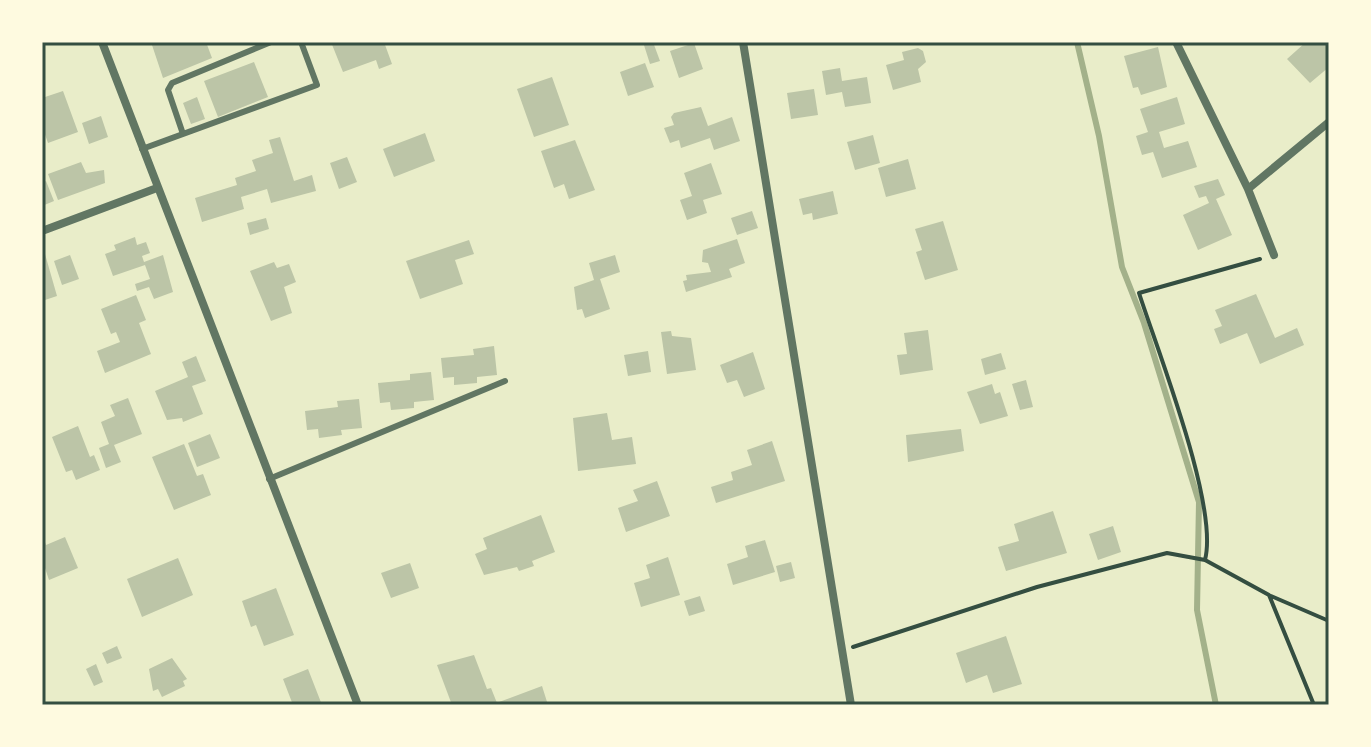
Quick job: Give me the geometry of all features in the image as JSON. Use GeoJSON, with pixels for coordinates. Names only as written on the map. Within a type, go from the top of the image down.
{"type":"FeatureCollection","features":[{"type":"Feature","properties":{"kind":"street"},"geometry":{"type":"LineString","coordinates":[[102,42],[358,705]]}},
{"type":"Feature","properties":{"kind":"street"},"geometry":{"type":"LineString","coordinates":[[743,42],[851,705]]}},
{"type":"Feature","properties":{"kind":"street"},"geometry":{"type":"LineString","coordinates":[[1176,42],[1248,189],[1274,255]]}},
{"type":"Feature","properties":{"kind":"street"},"geometry":{"type":"LineString","coordinates":[[1248,189],[1329,122]]}},
{"type":"Feature","properties":{"kind":"street"},"geometry":{"type":"LineString","coordinates":[[42,231],[157,188]]}},
{"type":"Feature","properties":{"kind":"lane"},"geometry":{"type":"LineString","coordinates":[[183,134],[168,90],[172,83],[271,42]]}},
{"type":"Feature","properties":{"kind":"lane"},"geometry":{"type":"LineString","coordinates":[[142,149],[317,85],[301,42]]}},
{"type":"Feature","properties":{"kind":"lane"},"geometry":{"type":"LineString","coordinates":[[269,479],[505,381]]}},
{"type":"Feature","properties":{"kind":"path"},"geometry":{"type":"LineString","coordinates":[[1205,560],[1210,542],[1205,504],[1139,293],[1274,255]]}},
{"type":"Feature","properties":{"kind":"path"},"geometry":{"type":"LineString","coordinates":[[843,650],[1037,587],[1167,553],[1205,560],[1269,595],[1329,621]]}},
{"type":"Feature","properties":{"kind":"path"},"geometry":{"type":"LineString","coordinates":[[1269,595],[1313,695],[1314,705]]}},
{"type":"Feature","properties":{"kind":"building"},"geometry":{"type":"Polygon","coordinates":[[[151,42],[206,42],[212,58],[163,78],[151,42]]]}},
{"type":"Feature","properties":{"kind":"building"},"geometry":{"type":"Polygon","coordinates":[[[331,42],[384,42],[392,64],[379,69],[376,60],[343,72],[331,42]]]}},
{"type":"Feature","properties":{"kind":"building"},"geometry":{"type":"Polygon","coordinates":[[[643,42],[653,42],[660,61],[650,64],[643,42]]]}},
{"type":"Feature","properties":{"kind":"building"},"geometry":{"type":"Polygon","coordinates":[[[1306,42],[1323,42],[1329,49],[1329,67],[1310,83],[1287,59],[1306,42]]]}},
{"type":"Feature","properties":{"kind":"building"},"geometry":{"type":"Polygon","coordinates":[[[694,43],[703,69],[679,78],[670,51],[694,43]]]}},
{"type":"Feature","properties":{"kind":"building"},"geometry":{"type":"Polygon","coordinates":[[[1158,47],[1167,87],[1141,95],[1138,87],[1133,88],[1124,56],[1158,47]]]}},
{"type":"Feature","properties":{"kind":"building"},"geometry":{"type":"Polygon","coordinates":[[[918,48],[923,51],[926,62],[918,69],[921,82],[893,90],[886,65],[904,60],[902,52],[918,48]]]}},
{"type":"Feature","properties":{"kind":"building"},"geometry":{"type":"Polygon","coordinates":[[[254,62],[268,97],[218,117],[204,81],[254,62]]]}},
{"type":"Feature","properties":{"kind":"building"},"geometry":{"type":"Polygon","coordinates":[[[645,63],[654,87],[628,96],[620,72],[645,63]]]}},
{"type":"Feature","properties":{"kind":"building"},"geometry":{"type":"Polygon","coordinates":[[[840,68],[842,81],[867,77],[871,103],[845,107],[842,92],[826,95],[822,71],[840,68]]]}},
{"type":"Feature","properties":{"kind":"building"},"geometry":{"type":"Polygon","coordinates":[[[552,77],[569,125],[534,137],[517,89],[552,77]]]}},
{"type":"Feature","properties":{"kind":"building"},"geometry":{"type":"Polygon","coordinates":[[[814,89],[818,115],[791,119],[787,93],[814,89]]]}},
{"type":"Feature","properties":{"kind":"building"},"geometry":{"type":"Polygon","coordinates":[[[63,91],[78,132],[48,143],[42,126],[42,98],[63,91]]]}},
{"type":"Feature","properties":{"kind":"building"},"geometry":{"type":"Polygon","coordinates":[[[197,97],[205,119],[191,124],[183,103],[197,97]]]}},
{"type":"Feature","properties":{"kind":"building"},"geometry":{"type":"Polygon","coordinates":[[[1177,97],[1185,124],[1159,132],[1164,148],[1188,141],[1197,167],[1162,178],[1153,152],[1142,155],[1136,136],[1148,132],[1140,109],[1177,97]]]}},
{"type":"Feature","properties":{"kind":"building"},"geometry":{"type":"Polygon","coordinates":[[[701,107],[708,126],[732,117],[740,141],[714,150],[710,138],[681,148],[679,140],[670,143],[664,128],[674,125],[671,117],[674,113],[701,107]]]}},
{"type":"Feature","properties":{"kind":"building"},"geometry":{"type":"Polygon","coordinates":[[[101,116],[108,137],[89,144],[82,123],[101,116]]]}},
{"type":"Feature","properties":{"kind":"building"},"geometry":{"type":"Polygon","coordinates":[[[425,133],[435,161],[394,177],[383,149],[425,133]]]}},
{"type":"Feature","properties":{"kind":"building"},"geometry":{"type":"Polygon","coordinates":[[[873,135],[880,163],[855,170],[847,142],[873,135]]]}},
{"type":"Feature","properties":{"kind":"building"},"geometry":{"type":"Polygon","coordinates":[[[280,137],[294,181],[312,175],[316,191],[271,203],[267,189],[241,197],[244,209],[202,222],[195,198],[237,185],[235,178],[256,171],[252,160],[273,153],[269,140],[280,137]]]}},
{"type":"Feature","properties":{"kind":"building"},"geometry":{"type":"Polygon","coordinates":[[[575,140],[595,190],[569,199],[564,184],[554,188],[541,151],[575,140]]]}},
{"type":"Feature","properties":{"kind":"building"},"geometry":{"type":"Polygon","coordinates":[[[347,157],[357,182],[339,189],[330,163],[347,157]]]}},
{"type":"Feature","properties":{"kind":"building"},"geometry":{"type":"Polygon","coordinates":[[[908,159],[916,189],[886,197],[878,168],[908,159]]]}},
{"type":"Feature","properties":{"kind":"building"},"geometry":{"type":"Polygon","coordinates":[[[81,162],[86,173],[104,170],[105,183],[58,200],[48,174],[81,162]]]}},
{"type":"Feature","properties":{"kind":"building"},"geometry":{"type":"Polygon","coordinates":[[[711,163],[722,194],[703,200],[707,213],[687,220],[680,200],[692,196],[684,173],[711,163]]]}},
{"type":"Feature","properties":{"kind":"building"},"geometry":{"type":"Polygon","coordinates":[[[1218,179],[1225,195],[1216,199],[1232,235],[1198,250],[1183,215],[1209,203],[1206,196],[1199,198],[1194,186],[1218,179]]]}},
{"type":"Feature","properties":{"kind":"building"},"geometry":{"type":"Polygon","coordinates":[[[46,181],[54,201],[42,206],[42,183],[46,181]]]}},
{"type":"Feature","properties":{"kind":"building"},"geometry":{"type":"Polygon","coordinates":[[[833,191],[838,214],[813,220],[812,213],[803,215],[799,199],[833,191]]]}},
{"type":"Feature","properties":{"kind":"building"},"geometry":{"type":"Polygon","coordinates":[[[752,211],[758,228],[737,235],[731,218],[752,211]]]}},
{"type":"Feature","properties":{"kind":"building"},"geometry":{"type":"Polygon","coordinates":[[[266,218],[269,229],[250,235],[247,223],[266,218]]]}},
{"type":"Feature","properties":{"kind":"building"},"geometry":{"type":"Polygon","coordinates":[[[943,221],[958,270],[925,280],[916,252],[922,250],[915,229],[943,221]]]}},
{"type":"Feature","properties":{"kind":"building"},"geometry":{"type":"Polygon","coordinates":[[[135,237],[137,245],[146,242],[150,253],[142,256],[144,262],[163,255],[173,292],[154,299],[149,287],[137,291],[135,284],[150,279],[145,265],[113,276],[105,254],[116,250],[114,245],[135,237]]]}},
{"type":"Feature","properties":{"kind":"building"},"geometry":{"type":"Polygon","coordinates":[[[737,239],[745,263],[729,269],[732,277],[686,292],[683,281],[687,280],[686,275],[711,272],[708,263],[702,262],[703,250],[737,239]]]}},
{"type":"Feature","properties":{"kind":"building"},"geometry":{"type":"Polygon","coordinates":[[[469,240],[474,254],[455,260],[463,284],[420,299],[406,261],[469,240]]]}},
{"type":"Feature","properties":{"kind":"building"},"geometry":{"type":"Polygon","coordinates":[[[45,254],[57,296],[42,301],[42,255],[45,254]]]}},
{"type":"Feature","properties":{"kind":"building"},"geometry":{"type":"Polygon","coordinates":[[[70,255],[79,279],[62,285],[54,261],[70,255]]]}},
{"type":"Feature","properties":{"kind":"building"},"geometry":{"type":"Polygon","coordinates":[[[615,255],[620,272],[600,279],[610,309],[585,318],[582,309],[577,310],[574,287],[594,280],[589,263],[615,255]]]}},
{"type":"Feature","properties":{"kind":"building"},"geometry":{"type":"Polygon","coordinates":[[[274,262],[277,268],[289,264],[296,282],[284,287],[292,313],[271,321],[250,271],[274,262]]]}},
{"type":"Feature","properties":{"kind":"building"},"geometry":{"type":"Polygon","coordinates":[[[1256,294],[1275,338],[1297,328],[1304,345],[1260,364],[1247,333],[1220,344],[1214,329],[1222,326],[1215,310],[1256,294]]]}},
{"type":"Feature","properties":{"kind":"building"},"geometry":{"type":"Polygon","coordinates":[[[136,295],[146,320],[139,323],[151,354],[105,373],[97,351],[120,342],[116,332],[111,334],[101,309],[136,295]]]}},
{"type":"Feature","properties":{"kind":"building"},"geometry":{"type":"Polygon","coordinates":[[[928,330],[933,370],[900,375],[897,355],[907,354],[904,333],[928,330]]]}},
{"type":"Feature","properties":{"kind":"building"},"geometry":{"type":"Polygon","coordinates":[[[671,331],[672,336],[691,338],[696,370],[667,374],[661,332],[671,331]]]}},
{"type":"Feature","properties":{"kind":"building"},"geometry":{"type":"Polygon","coordinates":[[[494,346],[497,375],[477,377],[477,383],[454,385],[454,377],[443,378],[441,358],[474,355],[473,349],[494,346]]]}},
{"type":"Feature","properties":{"kind":"building"},"geometry":{"type":"Polygon","coordinates":[[[648,351],[651,372],[628,376],[624,355],[648,351]]]}},
{"type":"Feature","properties":{"kind":"building"},"geometry":{"type":"Polygon","coordinates":[[[753,352],[765,389],[744,397],[737,380],[727,383],[720,365],[753,352]]]}},
{"type":"Feature","properties":{"kind":"building"},"geometry":{"type":"Polygon","coordinates":[[[1001,353],[1006,369],[985,375],[981,359],[1001,353]]]}},
{"type":"Feature","properties":{"kind":"building"},"geometry":{"type":"Polygon","coordinates":[[[196,356],[206,381],[192,386],[203,414],[183,422],[182,418],[167,420],[155,391],[188,377],[182,362],[196,356]]]}},
{"type":"Feature","properties":{"kind":"building"},"geometry":{"type":"Polygon","coordinates":[[[431,372],[434,400],[414,402],[414,408],[391,410],[390,402],[380,403],[378,383],[410,380],[410,374],[431,372]]]}},
{"type":"Feature","properties":{"kind":"building"},"geometry":{"type":"Polygon","coordinates":[[[1026,380],[1033,407],[1020,410],[1012,384],[1026,380]]]}},
{"type":"Feature","properties":{"kind":"building"},"geometry":{"type":"Polygon","coordinates":[[[992,384],[995,394],[1000,392],[1008,416],[980,424],[967,392],[992,384]]]}},
{"type":"Feature","properties":{"kind":"building"},"geometry":{"type":"Polygon","coordinates":[[[128,398],[142,434],[114,445],[121,462],[106,468],[99,448],[109,444],[101,422],[115,416],[110,405],[128,398]]]}},
{"type":"Feature","properties":{"kind":"building"},"geometry":{"type":"Polygon","coordinates":[[[359,399],[362,428],[341,430],[342,435],[319,438],[318,429],[307,430],[305,411],[338,407],[337,401],[359,399]]]}},
{"type":"Feature","properties":{"kind":"building"},"geometry":{"type":"Polygon","coordinates":[[[607,413],[612,440],[632,437],[636,464],[578,471],[573,418],[607,413]]]}},
{"type":"Feature","properties":{"kind":"building"},"geometry":{"type":"Polygon","coordinates":[[[78,426],[90,457],[94,455],[100,470],[76,480],[72,470],[66,472],[52,437],[78,426]]]}},
{"type":"Feature","properties":{"kind":"building"},"geometry":{"type":"Polygon","coordinates":[[[961,429],[964,451],[908,462],[906,435],[961,429]]]}},
{"type":"Feature","properties":{"kind":"building"},"geometry":{"type":"Polygon","coordinates":[[[210,434],[220,458],[197,467],[188,443],[210,434]]]}},
{"type":"Feature","properties":{"kind":"building"},"geometry":{"type":"Polygon","coordinates":[[[772,441],[785,481],[716,503],[711,487],[733,480],[731,472],[752,465],[747,450],[772,441]]]}},
{"type":"Feature","properties":{"kind":"building"},"geometry":{"type":"Polygon","coordinates":[[[184,444],[197,476],[203,474],[211,495],[174,510],[152,457],[184,444]]]}},
{"type":"Feature","properties":{"kind":"building"},"geometry":{"type":"Polygon","coordinates":[[[657,481],[670,516],[626,532],[618,508],[638,501],[633,490],[657,481]]]}},
{"type":"Feature","properties":{"kind":"building"},"geometry":{"type":"Polygon","coordinates":[[[1053,511],[1067,553],[1006,571],[998,547],[1019,541],[1014,524],[1053,511]]]}},
{"type":"Feature","properties":{"kind":"building"},"geometry":{"type":"Polygon","coordinates":[[[541,515],[555,552],[532,561],[534,566],[519,571],[517,567],[484,575],[475,554],[487,549],[483,538],[541,515]]]}},
{"type":"Feature","properties":{"kind":"building"},"geometry":{"type":"Polygon","coordinates":[[[1113,526],[1121,552],[1098,560],[1089,534],[1113,526]]]}},
{"type":"Feature","properties":{"kind":"building"},"geometry":{"type":"Polygon","coordinates":[[[42,534],[46,545],[65,537],[78,568],[49,580],[42,559],[42,534]]]}},
{"type":"Feature","properties":{"kind":"building"},"geometry":{"type":"Polygon","coordinates":[[[765,540],[775,572],[733,585],[727,564],[748,557],[745,546],[765,540]]]}},
{"type":"Feature","properties":{"kind":"building"},"geometry":{"type":"Polygon","coordinates":[[[668,557],[680,595],[641,607],[634,583],[650,578],[646,565],[668,557]]]}},
{"type":"Feature","properties":{"kind":"building"},"geometry":{"type":"Polygon","coordinates":[[[178,558],[193,595],[142,617],[127,579],[178,558]]]}},
{"type":"Feature","properties":{"kind":"building"},"geometry":{"type":"Polygon","coordinates":[[[791,562],[795,578],[780,582],[776,566],[791,562]]]}},
{"type":"Feature","properties":{"kind":"building"},"geometry":{"type":"Polygon","coordinates":[[[410,563],[419,588],[391,598],[381,573],[410,563]]]}},
{"type":"Feature","properties":{"kind":"building"},"geometry":{"type":"Polygon","coordinates":[[[276,588],[294,635],[264,646],[256,625],[251,627],[242,601],[276,588]]]}},
{"type":"Feature","properties":{"kind":"building"},"geometry":{"type":"Polygon","coordinates":[[[700,596],[705,611],[689,616],[684,601],[700,596]]]}},
{"type":"Feature","properties":{"kind":"building"},"geometry":{"type":"Polygon","coordinates":[[[1006,636],[1022,684],[993,693],[987,675],[966,683],[956,653],[1006,636]]]}},
{"type":"Feature","properties":{"kind":"building"},"geometry":{"type":"Polygon","coordinates":[[[117,646],[122,658],[107,664],[102,653],[117,646]]]}},
{"type":"Feature","properties":{"kind":"building"},"geometry":{"type":"Polygon","coordinates":[[[474,655],[487,689],[491,688],[497,703],[452,705],[437,665],[474,655]]]}},
{"type":"Feature","properties":{"kind":"building"},"geometry":{"type":"Polygon","coordinates":[[[172,658],[187,679],[183,681],[185,686],[162,697],[158,689],[153,691],[149,669],[172,658]]]}},
{"type":"Feature","properties":{"kind":"building"},"geometry":{"type":"Polygon","coordinates":[[[96,664],[103,682],[94,686],[86,669],[96,664]]]}},
{"type":"Feature","properties":{"kind":"building"},"geometry":{"type":"Polygon","coordinates":[[[308,669],[322,705],[293,705],[283,679],[308,669]]]}},
{"type":"Feature","properties":{"kind":"building"},"geometry":{"type":"Polygon","coordinates":[[[542,686],[548,705],[500,705],[499,702],[542,686]]]}},
{"type":"Feature","properties":{"kind":"waterway"},"geometry":{"type":"LineString","coordinates":[[1077,42],[1099,136],[1122,267],[1144,323],[1199,502],[1197,610],[1216,705]]}}]}
